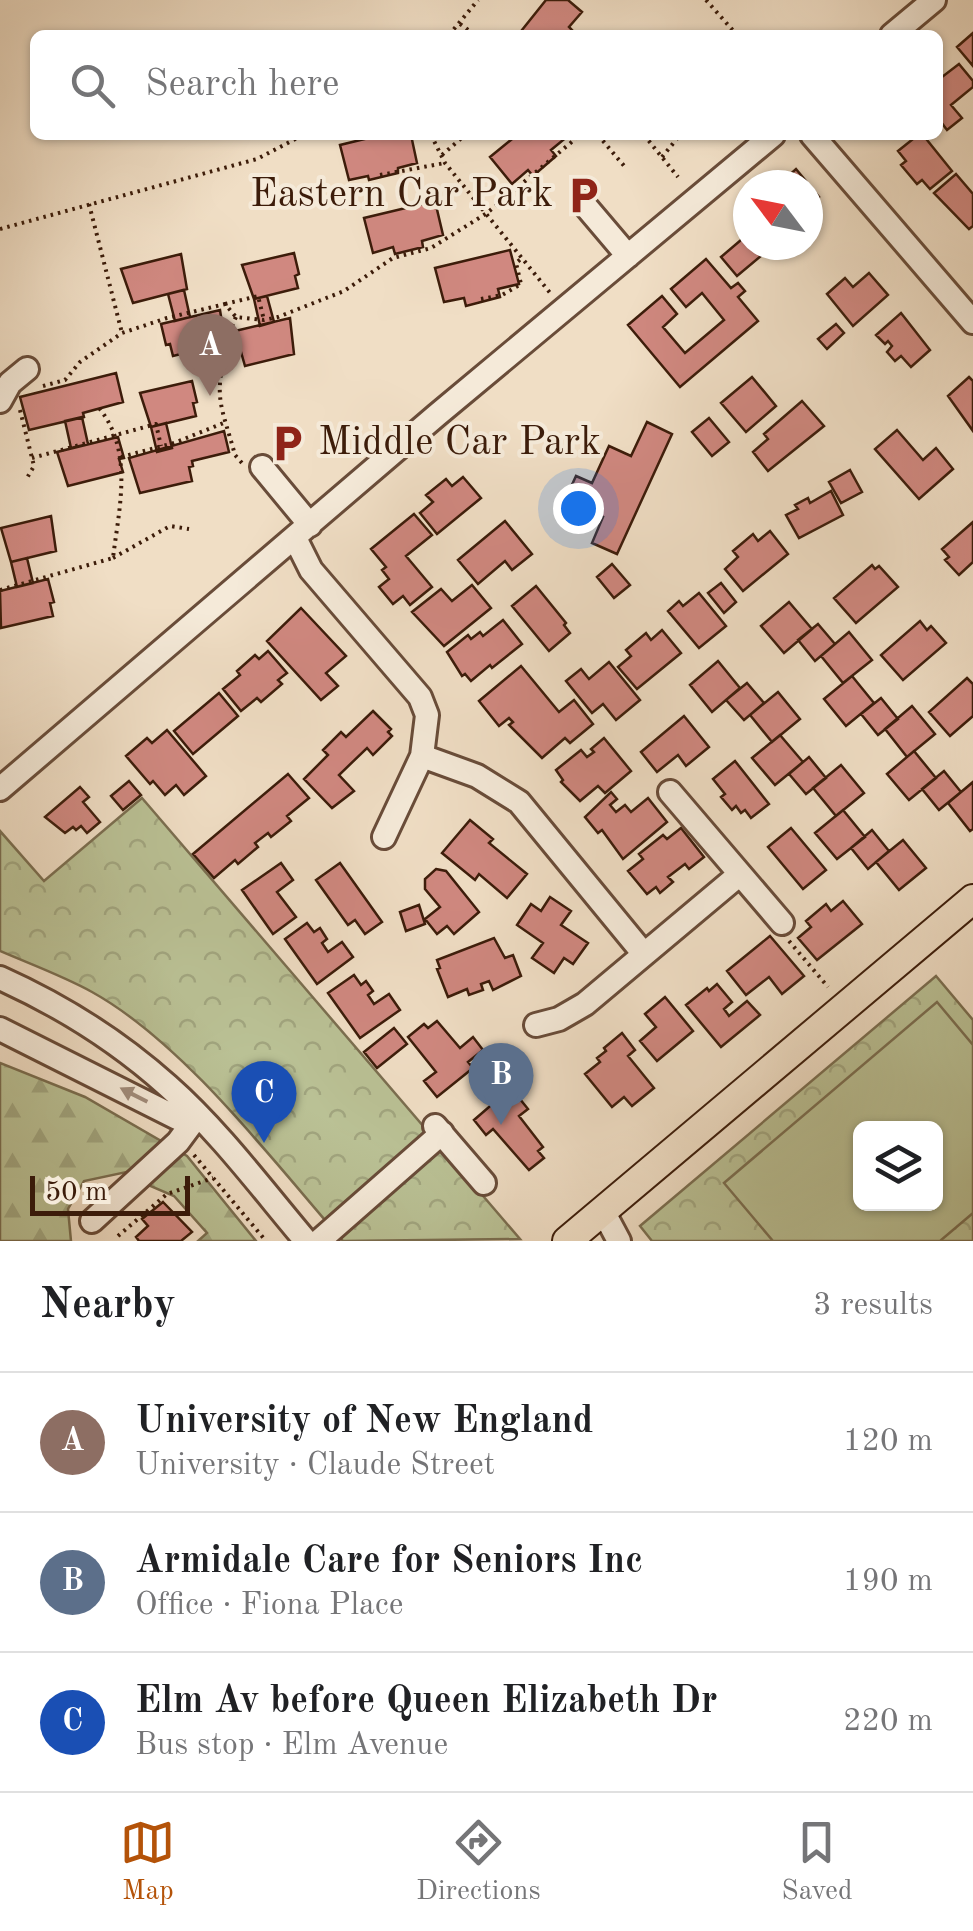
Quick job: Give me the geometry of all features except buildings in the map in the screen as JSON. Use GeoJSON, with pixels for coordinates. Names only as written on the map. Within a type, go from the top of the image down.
{"type":"FeatureCollection","features":[{"type":"Feature","properties":{"kind":"main road"},"geometry":{"type":"LineString","coordinates":[[567,1241],[973,899]]}},
{"type":"Feature","properties":{"kind":"street"},"geometry":{"type":"LineString","coordinates":[[898,30],[934,0]]}},
{"type":"Feature","properties":{"kind":"street"},"geometry":{"type":"LineString","coordinates":[[0,789],[767,140]]}},
{"type":"Feature","properties":{"kind":"street"},"geometry":{"type":"LineString","coordinates":[[816,140],[973,322]]}},
{"type":"Feature","properties":{"kind":"street"},"geometry":{"type":"LineString","coordinates":[[582,204],[628,256]]}},
{"type":"Feature","properties":{"kind":"street"},"geometry":{"type":"LineString","coordinates":[[10,406],[10,383],[30,380]]}},
{"type":"Feature","properties":{"kind":"street"},"geometry":{"type":"LineString","coordinates":[[252,466],[303,532],[311,570],[420,697],[427,715],[422,756],[384,837]]}},
{"type":"Feature","properties":{"kind":"street"},"geometry":{"type":"LineString","coordinates":[[422,756],[478,776],[519,802],[643,953]]}},
{"type":"Feature","properties":{"kind":"street"},"geometry":{"type":"LineString","coordinates":[[670,792],[782,924]]}},
{"type":"Feature","properties":{"kind":"street"},"geometry":{"type":"LineString","coordinates":[[536,1025],[585,1004],[740,874]]}},
{"type":"Feature","properties":{"kind":"street"},"geometry":{"type":"LineString","coordinates":[[0,978],[100,1034],[156,1076],[198,1115],[306,1241]]}},
{"type":"Feature","properties":{"kind":"street"},"geometry":{"type":"LineString","coordinates":[[0,1029],[177,1118],[198,1115]]}},
{"type":"Feature","properties":{"kind":"street"},"geometry":{"type":"LineString","coordinates":[[92,1220],[178,1142],[198,1115]]}},
{"type":"Feature","properties":{"kind":"street"},"geometry":{"type":"LineString","coordinates":[[318,1241],[438,1130],[484,1182]]}},
{"type":"Feature","properties":{"kind":"street"},"geometry":{"type":"LineString","coordinates":[[602,1211],[619,1241]]}},
{"type":"Feature","properties":{"kind":"path"},"geometry":{"type":"LineString","coordinates":[[454,30],[478,0]]}},
{"type":"Feature","properties":{"kind":"path"},"geometry":{"type":"LineString","coordinates":[[706,0],[733,30]]}},
{"type":"Feature","properties":{"kind":"path"},"geometry":{"type":"LineString","coordinates":[[460,24],[468,30]]}},
{"type":"Feature","properties":{"kind":"path"},"geometry":{"type":"LineString","coordinates":[[0,230],[257,159],[293,140]]}},
{"type":"Feature","properties":{"kind":"path"},"geometry":{"type":"LineString","coordinates":[[433,140],[444,163],[552,295]]}},
{"type":"Feature","properties":{"kind":"path"},"geometry":{"type":"LineString","coordinates":[[441,156],[459,140]]}},
{"type":"Feature","properties":{"kind":"path"},"geometry":{"type":"LineString","coordinates":[[225,304],[236,317],[264,320],[344,291],[392,258],[431,248],[487,213],[574,140]]}},
{"type":"Feature","properties":{"kind":"path"},"geometry":{"type":"LineString","coordinates":[[602,140],[625,167]]}},
{"type":"Feature","properties":{"kind":"path"},"geometry":{"type":"LineString","coordinates":[[648,140],[678,177]]}},
{"type":"Feature","properties":{"kind":"path"},"geometry":{"type":"LineString","coordinates":[[662,157],[676,140]]}},
{"type":"Feature","properties":{"kind":"path"},"geometry":{"type":"LineString","coordinates":[[380,175],[444,163]]}},
{"type":"Feature","properties":{"kind":"path"},"geometry":{"type":"LineString","coordinates":[[89,204],[122,333]]}},
{"type":"Feature","properties":{"kind":"path"},"geometry":{"type":"LineString","coordinates":[[481,299],[502,295],[521,284],[516,263],[522,258]]}},
{"type":"Feature","properties":{"kind":"path"},"geometry":{"type":"LineString","coordinates":[[30,380],[64,380],[80,362],[122,333],[167,318],[258,296],[264,320]]}},
{"type":"Feature","properties":{"kind":"path"},"geometry":{"type":"LineString","coordinates":[[236,317],[222,356],[217,393],[235,455],[252,466]]}},
{"type":"Feature","properties":{"kind":"path"},"geometry":{"type":"LineString","coordinates":[[10,406],[34,466],[27,478]]}},
{"type":"Feature","properties":{"kind":"path"},"geometry":{"type":"LineString","coordinates":[[100,408],[116,434],[122,475],[113,558]]}},
{"type":"Feature","properties":{"kind":"path"},"geometry":{"type":"LineString","coordinates":[[120,457],[226,422]]}},
{"type":"Feature","properties":{"kind":"path"},"geometry":{"type":"LineString","coordinates":[[32,458],[156,424],[161,446]]}},
{"type":"Feature","properties":{"kind":"path"},"geometry":{"type":"LineString","coordinates":[[0,590],[113,558],[170,526],[189,528]]}},
{"type":"Feature","properties":{"kind":"path"},"geometry":{"type":"LineString","coordinates":[[782,924],[790,943],[828,987]]}},
{"type":"Feature","properties":{"kind":"path"},"geometry":{"type":"LineString","coordinates":[[188,1150],[266,1241]]}},
{"type":"Feature","properties":{"kind":"path"},"geometry":{"type":"LineString","coordinates":[[118,1236],[167,1194],[213,1178]]}},
{"type":"Feature","properties":{"kind":"green space"},"geometry":{"type":"Polygon","coordinates":[[[142,798],[520,1239],[343,1241],[226,1106],[160,1041],[92,992],[0,951],[0,831],[44,881],[142,798]]]}},
{"type":"Feature","properties":{"kind":"green space"},"geometry":{"type":"Polygon","coordinates":[[[936,976],[973,1020],[973,1241],[652,1241],[640,1226],[936,976]]]}},
{"type":"Feature","properties":{"kind":"green space"},"geometry":{"type":"Polygon","coordinates":[[[937,1002],[973,1045],[973,1213],[940,1241],[773,1241],[724,1183],[937,1002]]]}},
{"type":"Feature","properties":{"kind":"green space"},"geometry":{"type":"Polygon","coordinates":[[[0,1063],[85,1097],[187,1156],[256,1241],[198,1241],[207,1233],[174,1196],[148,1185],[131,1171],[84,1181],[68,1209],[71,1241],[0,1241],[0,1063]]]}},
{"type":"Feature","properties":{"kind":"place","name":"Eastern Car Park"},"geometry":{"type":"Point","coordinates":[583,196]}},
{"type":"Feature","properties":{"kind":"place","name":"University of New England"},"geometry":{"type":"Point","coordinates":[210,396]}},
{"type":"Feature","properties":{"kind":"place","name":"Middle Car Park"},"geometry":{"type":"Point","coordinates":[288,444]}},
{"type":"Feature","properties":{"kind":"place","name":"Armidale Care for Seniors Inc"},"geometry":{"type":"Point","coordinates":[501,1125]}},
{"type":"Feature","properties":{"kind":"place","name":"Elm Av before Queen Elizabeth Dr"},"geometry":{"type":"Point","coordinates":[264,1143]}}]}
